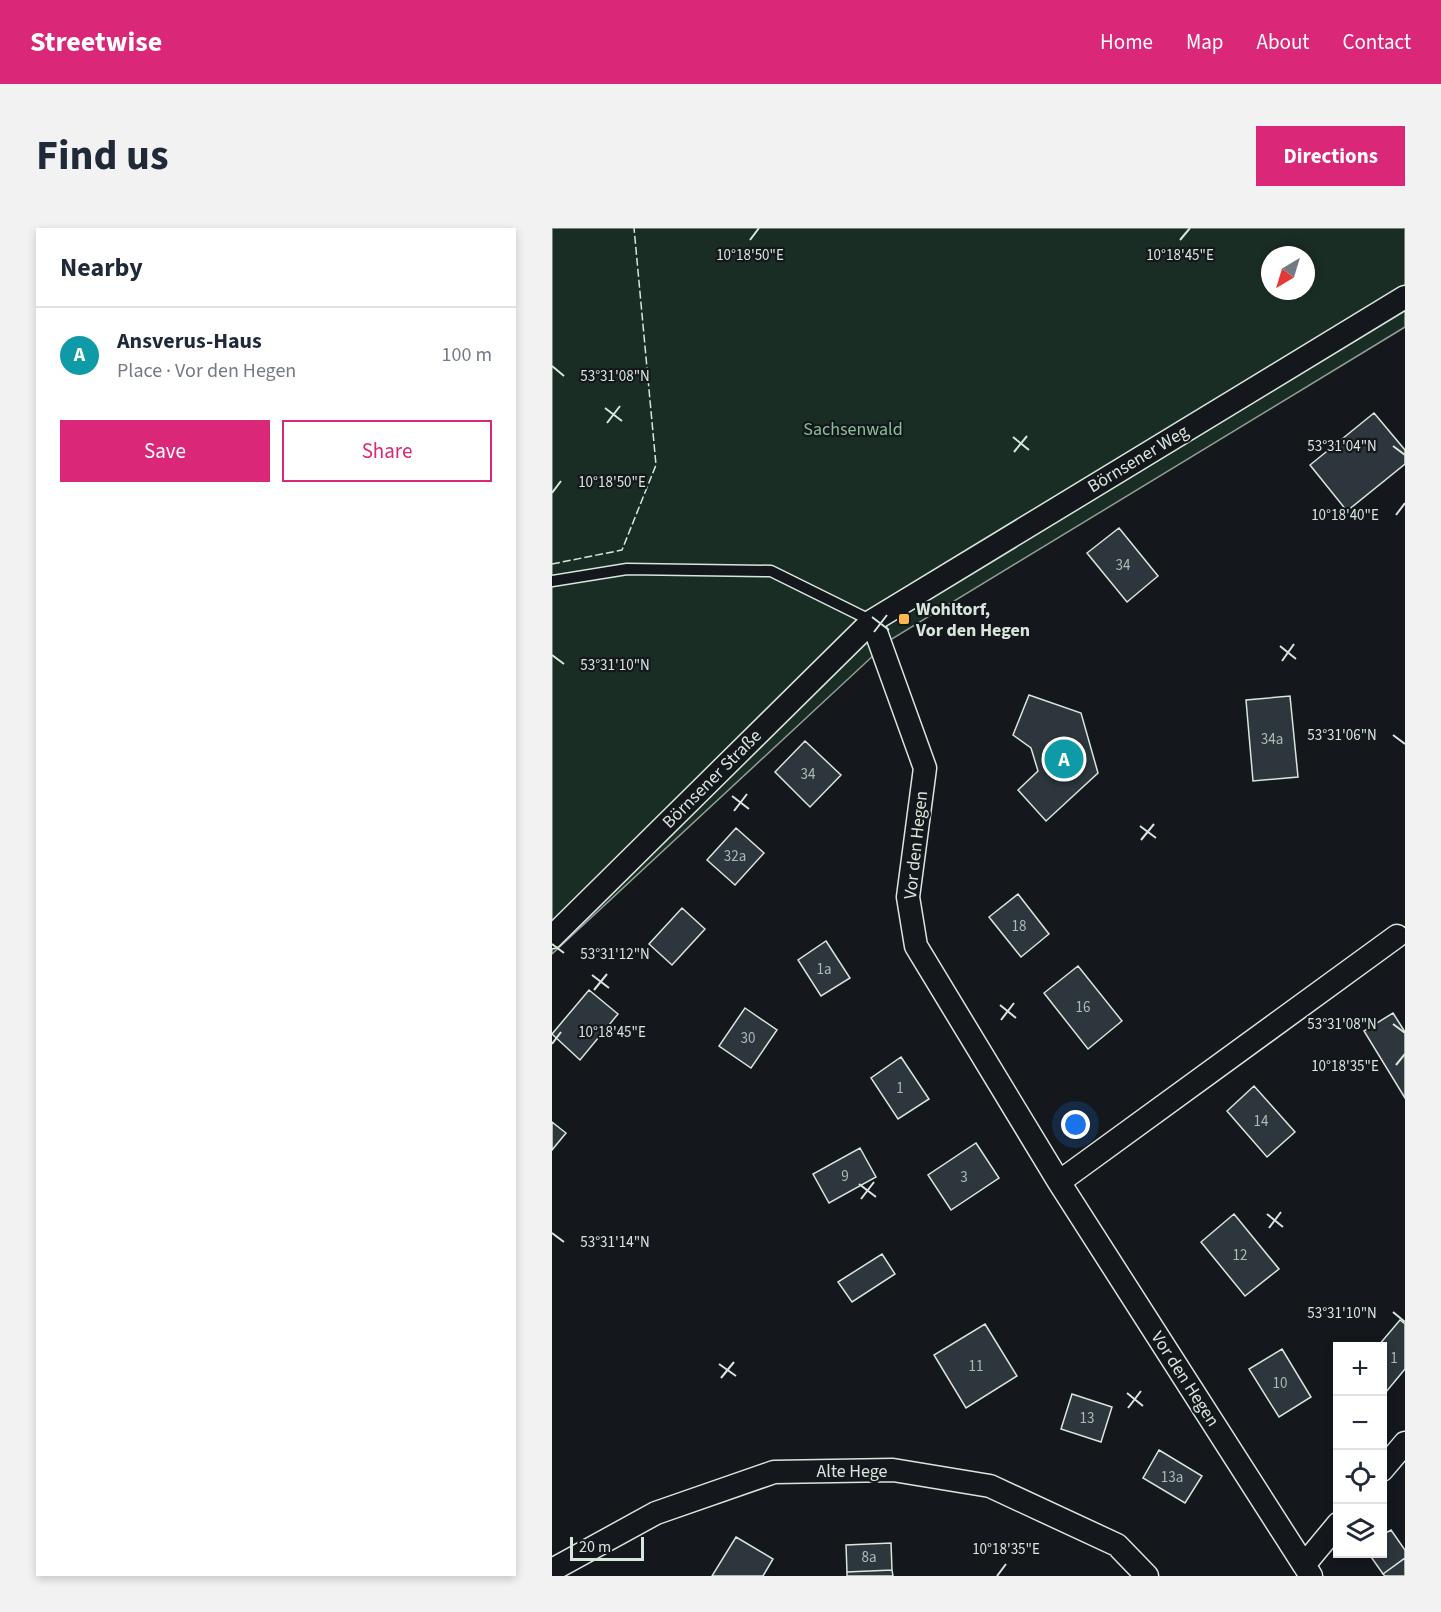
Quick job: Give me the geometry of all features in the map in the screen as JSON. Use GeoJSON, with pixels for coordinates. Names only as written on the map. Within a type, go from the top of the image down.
{"type":"FeatureCollection","features":[{"type":"Feature","properties":{"kind":"street","name":"Börnsener Weg"},"geometry":{"type":"LineString","coordinates":[[872,621],[1405,297]]}},
{"type":"Feature","properties":{"kind":"street","name":"Börnsener Straße"},"geometry":{"type":"LineString","coordinates":[[552,937],[872,621]]}},
{"type":"Feature","properties":{"kind":"street","name":"Vor den Hegen"},"geometry":{"type":"LineString","coordinates":[[872,621],[925,768],[908,897],[916,946],[1059,1182],[1308,1570]]}},
{"type":"Feature","properties":{"kind":"street"},"geometry":{"type":"LineString","coordinates":[[1059,1182],[1397,936]]}},
{"type":"Feature","properties":{"kind":"street"},"geometry":{"type":"LineString","coordinates":[[1387,1465],[1405,1443]]}},
{"type":"Feature","properties":{"kind":"street","name":"Alte Hege"},"geometry":{"type":"LineString","coordinates":[[552,1570],[656,1513],[774,1472],[893,1470],[990,1486],[1117,1545],[1147,1576]]}},
{"type":"Feature","properties":{"kind":"street"},"geometry":{"type":"LineString","coordinates":[[1308,1570],[1333,1532]]}},
{"type":"Feature","properties":{"kind":"lane"},"geometry":{"type":"LineString","coordinates":[[552,581],[627,569],[771,571],[872,621]]}},
{"type":"Feature","properties":{"kind":"green space","name":"Sachsenwald"},"geometry":{"type":"Polygon","coordinates":[[[552,228],[1405,228],[1405,327],[890,640],[552,954],[552,228]]]}},
{"type":"Feature","properties":{"kind":"building"},"geometry":{"type":"Polygon","coordinates":[[[1374,413],[1405,450],[1405,464],[1347,511],[1310,465],[1374,413]]]}},
{"type":"Feature","properties":{"kind":"building"},"geometry":{"type":"Polygon","coordinates":[[[1119,528],[1158,576],[1127,602],[1087,553],[1119,528]]]}},
{"type":"Feature","properties":{"kind":"building"},"geometry":{"type":"Polygon","coordinates":[[[1029,695],[1081,713],[1098,773],[1046,821],[1018,790],[1038,771],[1031,748],[1013,735],[1029,695]]]}},
{"type":"Feature","properties":{"kind":"building"},"geometry":{"type":"Polygon","coordinates":[[[1290,696],[1298,777],[1253,781],[1246,700],[1290,696]]]}},
{"type":"Feature","properties":{"kind":"building"},"geometry":{"type":"Polygon","coordinates":[[[805,741],[841,775],[810,807],[775,772],[805,741]]]}},
{"type":"Feature","properties":{"kind":"building"},"geometry":{"type":"Polygon","coordinates":[[[736,828],[764,853],[735,885],[707,860],[736,828]]]}},
{"type":"Feature","properties":{"kind":"building"},"geometry":{"type":"Polygon","coordinates":[[[1018,894],[1049,934],[1021,957],[989,917],[1018,894]]]}},
{"type":"Feature","properties":{"kind":"building"},"geometry":{"type":"Polygon","coordinates":[[[682,908],[705,929],[672,965],[649,944],[682,908]]]}},
{"type":"Feature","properties":{"kind":"building"},"geometry":{"type":"Polygon","coordinates":[[[826,941],[850,978],[821,996],[798,960],[826,941]]]}},
{"type":"Feature","properties":{"kind":"building"},"geometry":{"type":"Polygon","coordinates":[[[1078,966],[1122,1021],[1088,1049],[1044,993],[1078,966]]]}},
{"type":"Feature","properties":{"kind":"building"},"geometry":{"type":"Polygon","coordinates":[[[589,990],[618,1014],[580,1060],[552,1034],[589,990]]]}},
{"type":"Feature","properties":{"kind":"building"},"geometry":{"type":"Polygon","coordinates":[[[745,1008],[777,1030],[751,1068],[719,1046],[745,1008]]]}},
{"type":"Feature","properties":{"kind":"building"},"geometry":{"type":"Polygon","coordinates":[[[1393,1013],[1405,1032],[1405,1098],[1364,1031],[1393,1013]]]}},
{"type":"Feature","properties":{"kind":"building"},"geometry":{"type":"Polygon","coordinates":[[[901,1057],[929,1099],[898,1119],[871,1078],[901,1057]]]}},
{"type":"Feature","properties":{"kind":"building"},"geometry":{"type":"Polygon","coordinates":[[[1254,1086],[1295,1132],[1267,1157],[1227,1111],[1254,1086]]]}},
{"type":"Feature","properties":{"kind":"building"},"geometry":{"type":"Polygon","coordinates":[[[552,1122],[566,1133],[552,1150],[552,1122]]]}},
{"type":"Feature","properties":{"kind":"building"},"geometry":{"type":"Polygon","coordinates":[[[976,1143],[999,1178],[951,1210],[928,1175],[976,1143]]]}},
{"type":"Feature","properties":{"kind":"building"},"geometry":{"type":"Polygon","coordinates":[[[860,1148],[876,1177],[829,1203],[813,1174],[860,1148]]]}},
{"type":"Feature","properties":{"kind":"building"},"geometry":{"type":"Polygon","coordinates":[[[1234,1214],[1279,1269],[1245,1296],[1201,1242],[1234,1214]]]}},
{"type":"Feature","properties":{"kind":"building"},"geometry":{"type":"Polygon","coordinates":[[[882,1254],[895,1274],[852,1302],[838,1282],[882,1254]]]}},
{"type":"Feature","properties":{"kind":"building"},"geometry":{"type":"Polygon","coordinates":[[[1400,1320],[1405,1324],[1405,1369],[1387,1391],[1387,1342],[1381,1342],[1400,1320]]]}},
{"type":"Feature","properties":{"kind":"building"},"geometry":{"type":"Polygon","coordinates":[[[985,1324],[1017,1376],[966,1408],[934,1355],[985,1324]]]}},
{"type":"Feature","properties":{"kind":"building"},"geometry":{"type":"Polygon","coordinates":[[[1282,1349],[1311,1397],[1279,1417],[1249,1369],[1282,1349]]]}},
{"type":"Feature","properties":{"kind":"building"},"geometry":{"type":"Polygon","coordinates":[[[1072,1394],[1112,1407],[1101,1442],[1061,1429],[1072,1394]]]}},
{"type":"Feature","properties":{"kind":"building"},"geometry":{"type":"Polygon","coordinates":[[[1159,1450],[1202,1476],[1185,1503],[1143,1478],[1159,1450]]]}},
{"type":"Feature","properties":{"kind":"building"},"geometry":{"type":"Polygon","coordinates":[[[1391,1530],[1405,1550],[1405,1558],[1383,1574],[1372,1558],[1387,1558],[1387,1532],[1391,1530]]]}},
{"type":"Feature","properties":{"kind":"building"},"geometry":{"type":"Polygon","coordinates":[[[736,1537],[773,1559],[763,1576],[712,1576],[736,1537]]]}},
{"type":"Feature","properties":{"kind":"building"},"geometry":{"type":"Polygon","coordinates":[[[891,1543],[892,1570],[847,1572],[846,1545],[891,1543]]]}},
{"type":"Feature","properties":{"kind":"building"},"geometry":{"type":"Polygon","coordinates":[[[1405,1558],[1405,1576],[1385,1576],[1383,1574],[1405,1558]]]}},
{"type":"Feature","properties":{"kind":"building"},"geometry":{"type":"Polygon","coordinates":[[[892,1570],[893,1576],[847,1576],[847,1572],[892,1570]]]}},
{"type":"Feature","properties":{"kind":"fence"},"geometry":{"type":"LineString","coordinates":[[552,564],[622,550],[656,465],[634,228]]}},
{"type":"Feature","properties":{"kind":"place","name":"Wohltorf, Vor den Hegen"},"geometry":{"type":"Point","coordinates":[904,619]}},
{"type":"Feature","properties":{"kind":"place","name":"Ansverus-Haus"},"geometry":{"type":"Point","coordinates":[1064,759]}}]}
